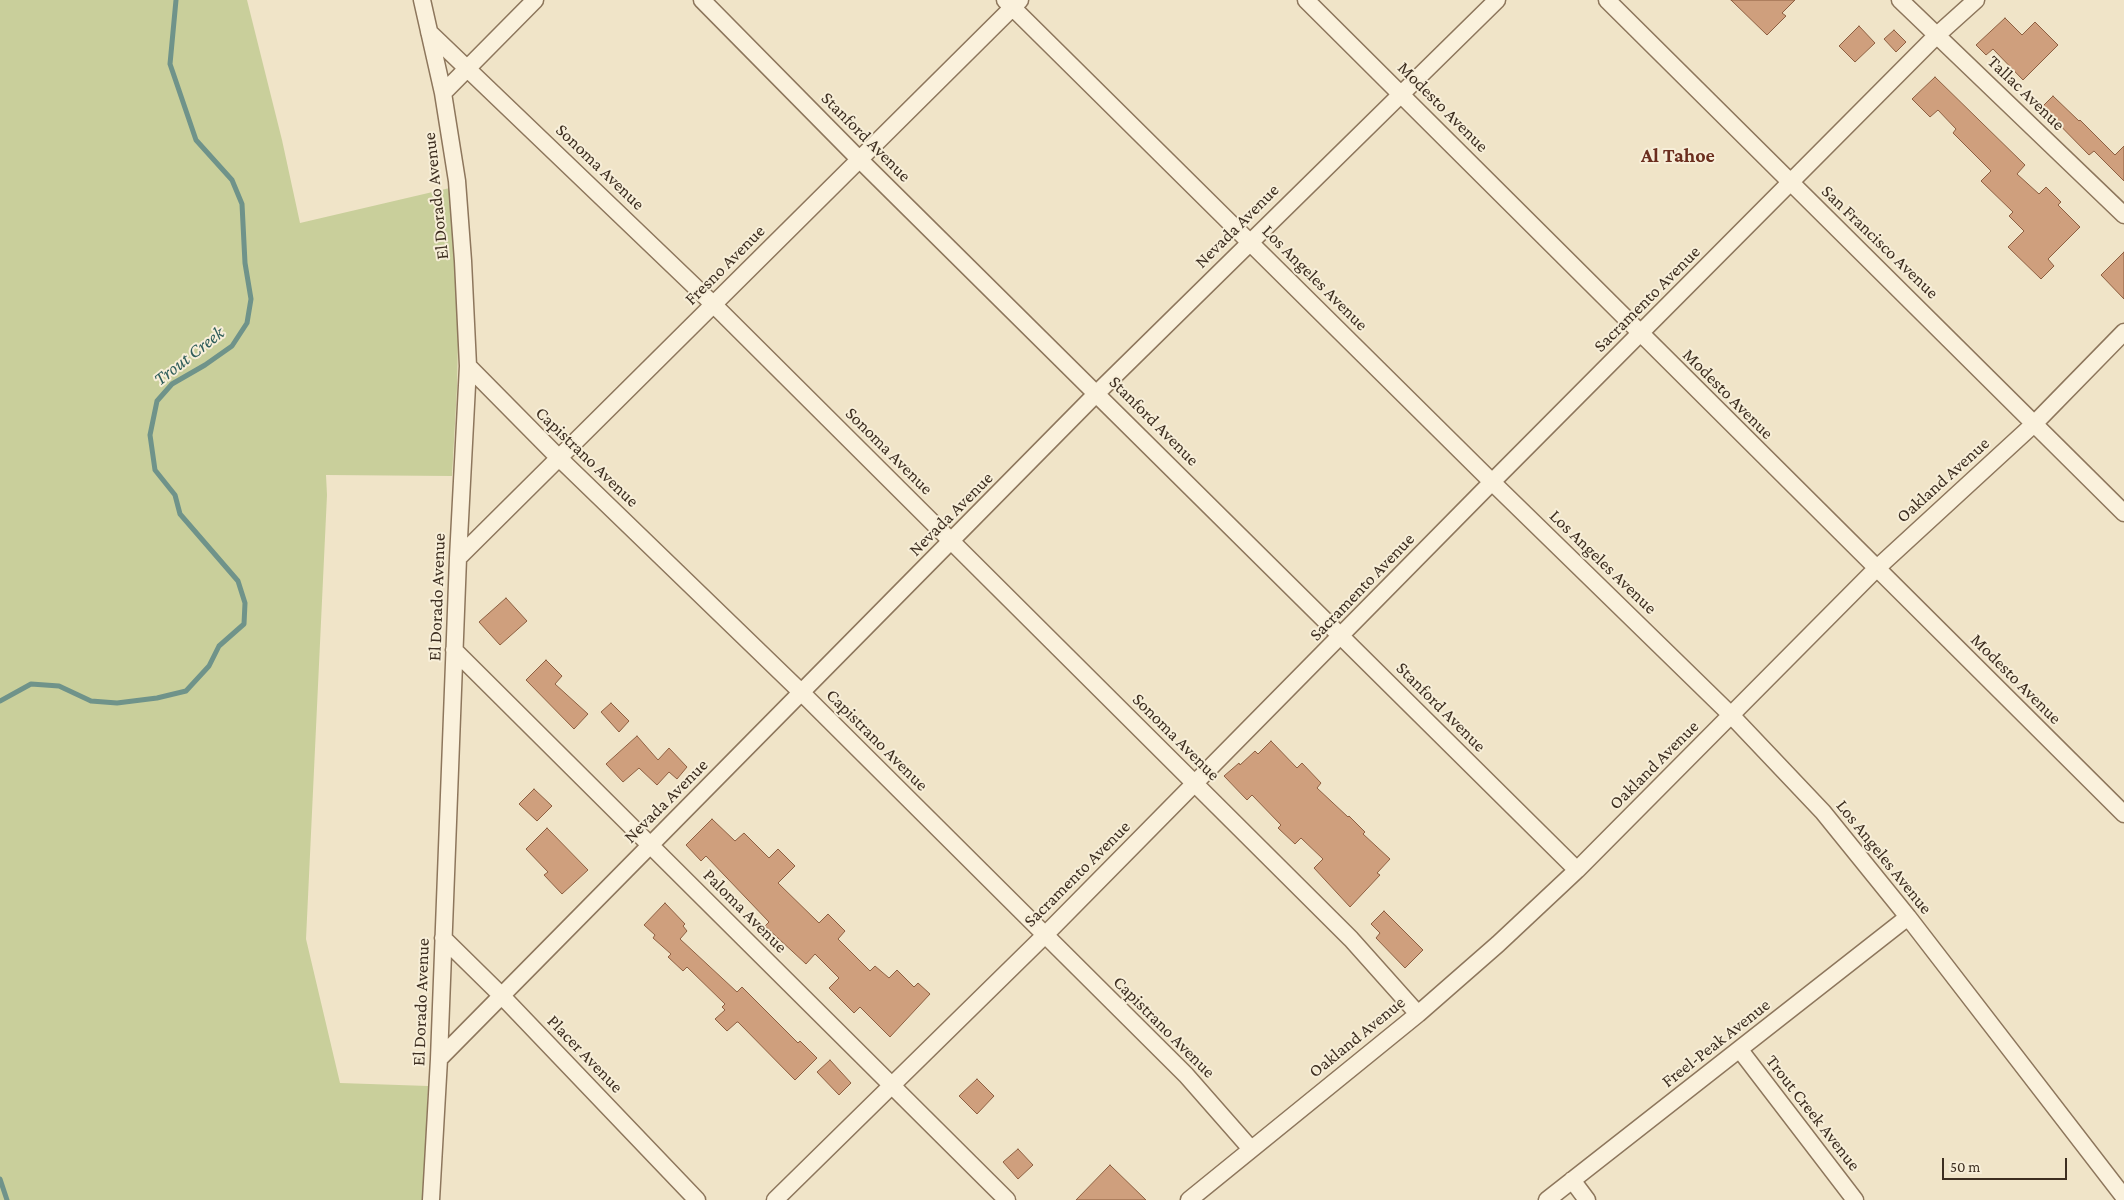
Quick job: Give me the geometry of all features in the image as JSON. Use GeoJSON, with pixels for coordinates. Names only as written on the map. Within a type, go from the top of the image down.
{"type":"FeatureCollection","features":[{"type":"Feature","properties":{"kind":"street","name":"El Dorado Avenue"},"geometry":{"type":"LineString","coordinates":[[422,0],[443,93],[457,181],[464,261],[468,366],[454,650],[439,1059],[431,1200]]}},
{"type":"Feature","properties":{"kind":"street"},"geometry":{"type":"LineString","coordinates":[[443,93],[535,0]]}},
{"type":"Feature","properties":{"kind":"street","name":"Stanford Avenue"},"geometry":{"type":"LineString","coordinates":[[702,0],[859,159],[1098,393],[1577,870]]}},
{"type":"Feature","properties":{"kind":"street","name":"Modesto Avenue"},"geometry":{"type":"LineString","coordinates":[[1306,0],[1402,94],[1640,335],[2122,810]]}},
{"type":"Feature","properties":{"kind":"street","name":"Nevada Avenue"},"geometry":{"type":"LineString","coordinates":[[439,1059],[1098,393],[1497,0]]}},
{"type":"Feature","properties":{"kind":"street","name":"San Francisco Avenue"},"geometry":{"type":"LineString","coordinates":[[1607,0],[2036,423],[2124,513]]}},
{"type":"Feature","properties":{"kind":"street","name":"Tallac Avenue"},"geometry":{"type":"LineString","coordinates":[[1900,0],[2124,214]]}},
{"type":"Feature","properties":{"kind":"street","name":"Sacramento Avenue"},"geometry":{"type":"LineString","coordinates":[[775,1200],[1044,936],[1936,36],[1976,0]]}},
{"type":"Feature","properties":{"kind":"street","name":"Fresno Avenue"},"geometry":{"type":"LineString","coordinates":[[458,558],[859,159],[1012,2]]}},
{"type":"Feature","properties":{"kind":"street","name":"Los Angeles Avenue"},"geometry":{"type":"LineString","coordinates":[[1012,2],[1492,482],[1731,715],[1823,812],[1908,917],[2124,1197]]}},
{"type":"Feature","properties":{"kind":"street","name":"Sonoma Avenue"},"geometry":{"type":"LineString","coordinates":[[429,32],[713,304],[1351,939],[1418,1014]]}},
{"type":"Feature","properties":{"kind":"street","name":"Oakland Avenue"},"geometry":{"type":"LineString","coordinates":[[1188,1200],[1418,1014],[1498,944],[1577,870],[1876,568],[2036,423],[2124,332]]}},
{"type":"Feature","properties":{"kind":"street","name":"Capistrano Avenue"},"geometry":{"type":"LineString","coordinates":[[468,366],[558,458],[802,692],[1044,936],[1186,1075],[1251,1149]]}},
{"type":"Feature","properties":{"kind":"street","name":"Paloma Avenue"},"geometry":{"type":"LineString","coordinates":[[454,650],[1007,1200]]}},
{"type":"Feature","properties":{"kind":"street","name":"Freel-Peak Avenue"},"geometry":{"type":"LineString","coordinates":[[1547,1200],[1908,917]]}},
{"type":"Feature","properties":{"kind":"street","name":"Placer Avenue"},"geometry":{"type":"LineString","coordinates":[[444,938],[697,1200]]}},
{"type":"Feature","properties":{"kind":"street","name":"Trout Creek Avenue"},"geometry":{"type":"LineString","coordinates":[[1740,1050],[1855,1200]]}},
{"type":"Feature","properties":{"kind":"street"},"geometry":{"type":"LineString","coordinates":[[1572,1180],[1587,1200]]}},
{"type":"Feature","properties":{"kind":"green space"},"geometry":{"type":"Polygon","coordinates":[[[0,0],[247,0],[282,140],[300,223],[454,187],[459,293],[457,388],[452,476],[326,475],[327,495],[306,939],[340,1083],[428,1086],[423,1200],[0,1200],[0,0]]]}},
{"type":"Feature","properties":{"kind":"building"},"geometry":{"type":"Polygon","coordinates":[[[1731,0],[1795,0],[1782,13],[1786,16],[1767,35],[1731,0]]]}},
{"type":"Feature","properties":{"kind":"building"},"geometry":{"type":"Polygon","coordinates":[[[2005,18],[2022,35],[2035,22],[2058,45],[2023,80],[1993,49],[1986,55],[1976,45],[2005,18]]]}},
{"type":"Feature","properties":{"kind":"building"},"geometry":{"type":"Polygon","coordinates":[[[1859,26],[1875,43],[1855,62],[1839,46],[1859,26]]]}},
{"type":"Feature","properties":{"kind":"building"},"geometry":{"type":"Polygon","coordinates":[[[1894,30],[1906,42],[1896,52],[1884,39],[1894,30]]]}},
{"type":"Feature","properties":{"kind":"building"},"geometry":{"type":"Polygon","coordinates":[[[1935,77],[2025,165],[2017,174],[2039,194],[2046,187],[2061,202],[2058,205],[2080,227],[2048,259],[2054,266],[2041,279],[2008,247],[2024,231],[2009,216],[2013,212],[1981,181],[1991,171],[1953,133],[1956,129],[1938,110],[1930,117],[1912,99],[1935,77]]]}},
{"type":"Feature","properties":{"kind":"building"},"geometry":{"type":"Polygon","coordinates":[[[2053,96],[2115,155],[2124,146],[2124,181],[2094,151],[2089,155],[2042,107],[2053,96]]]}},
{"type":"Feature","properties":{"kind":"building"},"geometry":{"type":"Polygon","coordinates":[[[2124,252],[2124,299],[2101,275],[2124,252]]]}},
{"type":"Feature","properties":{"kind":"building"},"geometry":{"type":"Polygon","coordinates":[[[506,598],[527,621],[500,645],[479,622],[506,598]]]}},
{"type":"Feature","properties":{"kind":"building"},"geometry":{"type":"Polygon","coordinates":[[[546,660],[562,676],[555,684],[588,714],[574,729],[526,680],[546,660]]]}},
{"type":"Feature","properties":{"kind":"building"},"geometry":{"type":"Polygon","coordinates":[[[611,703],[629,721],[619,732],[601,712],[611,703]]]}},
{"type":"Feature","properties":{"kind":"building"},"geometry":{"type":"Polygon","coordinates":[[[637,736],[658,760],[669,748],[687,767],[677,779],[669,772],[657,785],[639,768],[623,782],[606,764],[637,736]]]}},
{"type":"Feature","properties":{"kind":"building"},"geometry":{"type":"Polygon","coordinates":[[[1271,741],[1297,768],[1302,763],[1321,783],[1317,788],[1349,816],[1365,832],[1363,834],[1390,859],[1377,873],[1380,875],[1350,907],[1314,868],[1323,859],[1301,838],[1295,844],[1278,828],[1281,825],[1252,795],[1247,800],[1224,776],[1255,751],[1258,754],[1271,741]]]}},
{"type":"Feature","properties":{"kind":"building"},"geometry":{"type":"Polygon","coordinates":[[[534,789],[552,806],[537,821],[519,804],[534,789]]]}},
{"type":"Feature","properties":{"kind":"building"},"geometry":{"type":"Polygon","coordinates":[[[712,819],[735,841],[744,833],[769,858],[778,849],[795,866],[778,883],[819,923],[828,914],[845,931],[838,939],[870,971],[875,966],[889,978],[897,970],[914,987],[918,983],[930,994],[890,1037],[860,1007],[854,1013],[829,988],[839,978],[815,954],[806,964],[765,926],[769,922],[706,856],[701,861],[686,845],[712,819]]]}},
{"type":"Feature","properties":{"kind":"building"},"geometry":{"type":"Polygon","coordinates":[[[547,828],[588,870],[562,894],[544,875],[548,872],[526,849],[547,828]]]}},
{"type":"Feature","properties":{"kind":"building"},"geometry":{"type":"Polygon","coordinates":[[[665,903],[685,924],[683,926],[687,931],[680,939],[737,992],[742,987],[798,1043],[800,1041],[817,1058],[795,1080],[738,1022],[727,1031],[715,1019],[725,1010],[722,1007],[725,1004],[687,967],[683,971],[668,957],[671,954],[653,938],[655,935],[644,925],[665,903]]]}},
{"type":"Feature","properties":{"kind":"building"},"geometry":{"type":"Polygon","coordinates":[[[1384,911],[1423,950],[1405,968],[1376,938],[1380,933],[1371,924],[1384,911]]]}},
{"type":"Feature","properties":{"kind":"building"},"geometry":{"type":"Polygon","coordinates":[[[830,1060],[851,1083],[839,1095],[817,1072],[830,1060]]]}},
{"type":"Feature","properties":{"kind":"building"},"geometry":{"type":"Polygon","coordinates":[[[977,1079],[994,1096],[977,1114],[959,1096],[977,1079]]]}},
{"type":"Feature","properties":{"kind":"building"},"geometry":{"type":"Polygon","coordinates":[[[1018,1149],[1033,1165],[1018,1179],[1003,1162],[1018,1149]]]}},
{"type":"Feature","properties":{"kind":"building"},"geometry":{"type":"Polygon","coordinates":[[[1110,1165],[1146,1200],[1076,1200],[1110,1165]]]}},
{"type":"Feature","properties":{"kind":"waterway","name":"Trout Creek"},"geometry":{"type":"LineString","coordinates":[[0,701],[31,684],[59,686],[91,701],[117,703],[157,698],[186,691],[209,666],[219,646],[244,624],[245,603],[238,581],[180,514],[175,495],[155,470],[150,435],[157,401],[172,384],[205,365],[232,346],[247,323],[251,299],[245,263],[242,204],[232,180],[196,140],[170,64],[176,0]]}},
{"type":"Feature","properties":{"kind":"waterway","name":"Trout Creek"},"geometry":{"type":"LineString","coordinates":[[0,1179],[7,1200]]}},
{"type":"Feature","properties":{"kind":"district","name":"Al Tahoe"},"geometry":{"type":"Point","coordinates":[1678,156]}}]}
